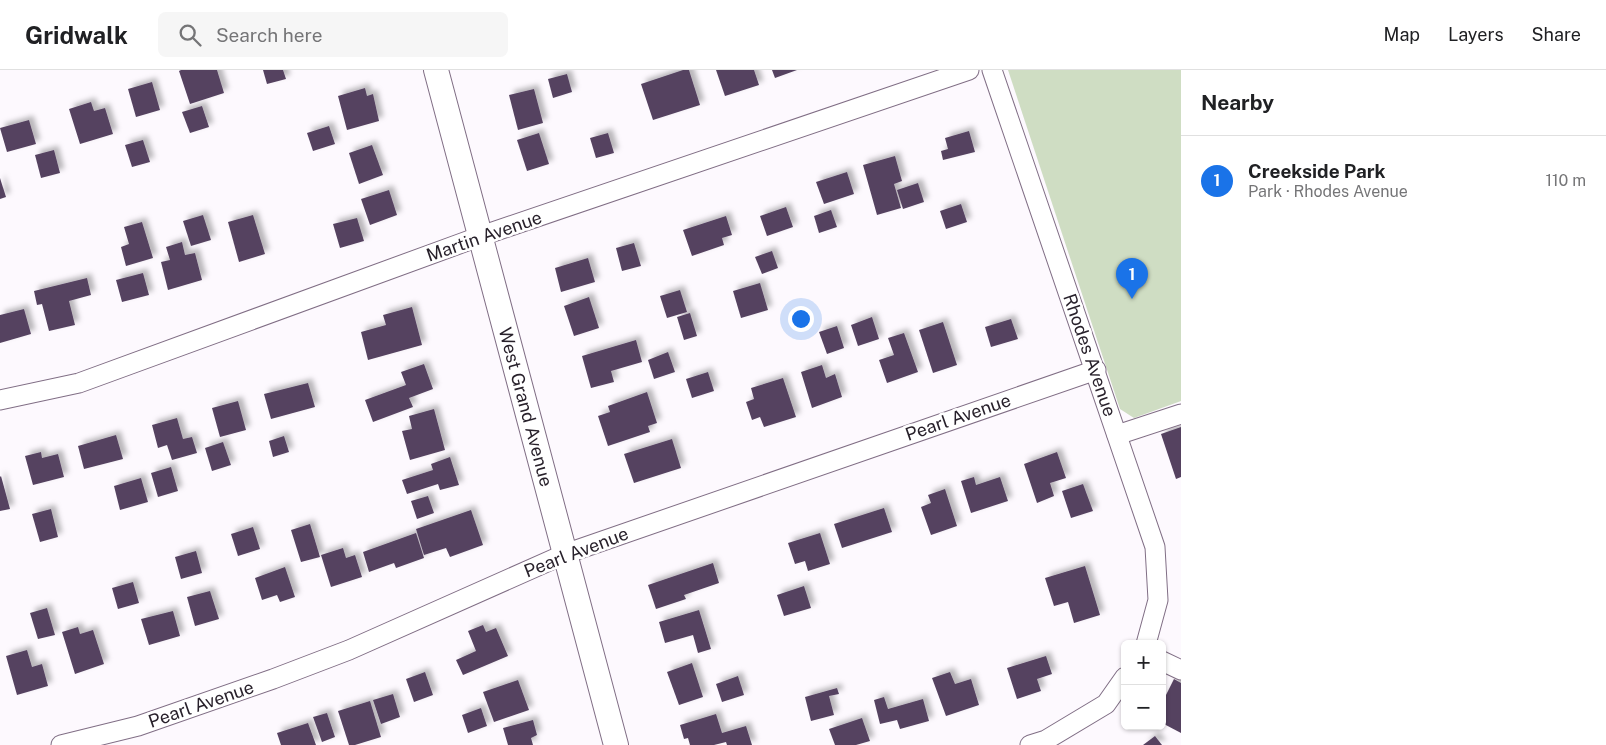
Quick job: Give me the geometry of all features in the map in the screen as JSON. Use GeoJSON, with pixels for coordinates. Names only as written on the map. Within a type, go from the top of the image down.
{"type":"FeatureCollection","features":[{"type":"Feature","properties":{"kind":"main road","name":"West Grand Avenue"},"geometry":{"type":"LineString","coordinates":[[436,70],[616,745]]}},
{"type":"Feature","properties":{"kind":"street","name":"Martin Avenue"},"geometry":{"type":"LineString","coordinates":[[0,400],[79,383],[481,236],[969,70]]}},
{"type":"Feature","properties":{"kind":"street","name":"Rhodes Avenue"},"geometry":{"type":"LineString","coordinates":[[992,70],[1155,547],[1158,600],[1147,640]]}},
{"type":"Feature","properties":{"kind":"street","name":"Pearl Avenue"},"geometry":{"type":"LineString","coordinates":[[61,745],[138,726],[273,679],[349,650],[565,554],[1096,370]]}},
{"type":"Feature","properties":{"kind":"street"},"geometry":{"type":"LineString","coordinates":[[1118,435],[1181,414]]}},
{"type":"Feature","properties":{"kind":"street"},"geometry":{"type":"LineString","coordinates":[[1166,663],[1181,670]]}},
{"type":"Feature","properties":{"kind":"street"},"geometry":{"type":"LineString","coordinates":[[1030,745],[1046,740],[1106,704],[1121,683]]}},
{"type":"Feature","properties":{"kind":"green space"},"geometry":{"type":"Polygon","coordinates":[[[1008,70],[1181,70],[1181,401],[1134,418],[1120,409],[1008,70]]]}},
{"type":"Feature","properties":{"kind":"building"},"geometry":{"type":"Polygon","coordinates":[[[217,70],[224,93],[190,104],[179,71],[217,70]]]}},
{"type":"Feature","properties":{"kind":"building"},"geometry":{"type":"Polygon","coordinates":[[[263,70],[283,70],[286,79],[267,84],[263,70]]]}},
{"type":"Feature","properties":{"kind":"building"},"geometry":{"type":"Polygon","coordinates":[[[683,70],[689,70],[700,105],[653,120],[641,84],[683,70]]]}},
{"type":"Feature","properties":{"kind":"building"},"geometry":{"type":"Polygon","coordinates":[[[716,70],[754,70],[759,85],[725,96],[716,70]]]}},
{"type":"Feature","properties":{"kind":"building"},"geometry":{"type":"Polygon","coordinates":[[[772,70],[797,70],[775,78],[772,70]]]}},
{"type":"Feature","properties":{"kind":"building"},"geometry":{"type":"Polygon","coordinates":[[[567,74],[572,92],[553,98],[548,79],[567,74]]]}},
{"type":"Feature","properties":{"kind":"building"},"geometry":{"type":"Polygon","coordinates":[[[152,82],[160,110],[136,117],[128,89],[152,82]]]}},
{"type":"Feature","properties":{"kind":"building"},"geometry":{"type":"Polygon","coordinates":[[[365,88],[367,96],[373,94],[379,121],[347,130],[338,96],[365,88]]]}},
{"type":"Feature","properties":{"kind":"building"},"geometry":{"type":"Polygon","coordinates":[[[534,89],[543,123],[518,130],[509,95],[534,89]]]}},
{"type":"Feature","properties":{"kind":"building"},"geometry":{"type":"Polygon","coordinates":[[[91,102],[94,111],[105,108],[113,134],[80,144],[69,109],[91,102]]]}},
{"type":"Feature","properties":{"kind":"building"},"geometry":{"type":"Polygon","coordinates":[[[202,106],[209,127],[190,133],[182,112],[202,106]]]}},
{"type":"Feature","properties":{"kind":"building"},"geometry":{"type":"Polygon","coordinates":[[[29,120],[36,144],[7,152],[0,128],[29,120]]]}},
{"type":"Feature","properties":{"kind":"building"},"geometry":{"type":"Polygon","coordinates":[[[329,126],[335,144],[313,151],[307,133],[329,126]]]}},
{"type":"Feature","properties":{"kind":"building"},"geometry":{"type":"Polygon","coordinates":[[[969,131],[975,152],[943,160],[941,151],[948,149],[945,138],[969,131]]]}},
{"type":"Feature","properties":{"kind":"building"},"geometry":{"type":"Polygon","coordinates":[[[539,133],[549,164],[527,171],[517,140],[539,133]]]}},
{"type":"Feature","properties":{"kind":"building"},"geometry":{"type":"Polygon","coordinates":[[[608,133],[614,153],[596,158],[590,138],[608,133]]]}},
{"type":"Feature","properties":{"kind":"building"},"geometry":{"type":"Polygon","coordinates":[[[143,140],[150,162],[132,167],[125,145],[143,140]]]}},
{"type":"Feature","properties":{"kind":"building"},"geometry":{"type":"Polygon","coordinates":[[[372,145],[383,175],[359,184],[349,153],[372,145]]]}},
{"type":"Feature","properties":{"kind":"building"},"geometry":{"type":"Polygon","coordinates":[[[54,150],[60,173],[41,178],[35,155],[54,150]]]}},
{"type":"Feature","properties":{"kind":"building"},"geometry":{"type":"Polygon","coordinates":[[[895,156],[902,181],[894,184],[901,208],[877,215],[863,165],[895,156]]]}},
{"type":"Feature","properties":{"kind":"building"},"geometry":{"type":"Polygon","coordinates":[[[847,172],[854,194],[824,204],[816,182],[847,172]]]}},
{"type":"Feature","properties":{"kind":"building"},"geometry":{"type":"Polygon","coordinates":[[[0,178],[6,197],[0,199],[0,178]]]}},
{"type":"Feature","properties":{"kind":"building"},"geometry":{"type":"Polygon","coordinates":[[[918,183],[924,202],[903,209],[897,190],[918,183]]]}},
{"type":"Feature","properties":{"kind":"building"},"geometry":{"type":"Polygon","coordinates":[[[389,190],[397,215],[370,225],[361,199],[389,190]]]}},
{"type":"Feature","properties":{"kind":"building"},"geometry":{"type":"Polygon","coordinates":[[[961,204],[967,222],[946,229],[940,211],[961,204]]]}},
{"type":"Feature","properties":{"kind":"building"},"geometry":{"type":"Polygon","coordinates":[[[786,207],[793,227],[767,236],[760,216],[786,207]]]}},
{"type":"Feature","properties":{"kind":"building"},"geometry":{"type":"Polygon","coordinates":[[[831,210],[837,227],[819,233],[814,216],[831,210]]]}},
{"type":"Feature","properties":{"kind":"building"},"geometry":{"type":"Polygon","coordinates":[[[203,215],[211,240],[191,246],[183,221],[203,215]]]}},
{"type":"Feature","properties":{"kind":"building"},"geometry":{"type":"Polygon","coordinates":[[[253,215],[265,254],[239,262],[228,222],[253,215]]]}},
{"type":"Feature","properties":{"kind":"building"},"geometry":{"type":"Polygon","coordinates":[[[726,216],[732,235],[722,238],[724,245],[692,256],[683,230],[726,216]]]}},
{"type":"Feature","properties":{"kind":"building"},"geometry":{"type":"Polygon","coordinates":[[[357,218],[364,241],[340,248],[333,224],[357,218]]]}},
{"type":"Feature","properties":{"kind":"building"},"geometry":{"type":"Polygon","coordinates":[[[142,222],[153,258],[126,266],[121,247],[129,244],[124,227],[142,222]]]}},
{"type":"Feature","properties":{"kind":"building"},"geometry":{"type":"Polygon","coordinates":[[[182,242],[185,255],[195,253],[202,280],[168,290],[161,262],[170,260],[166,247],[182,242]]]}},
{"type":"Feature","properties":{"kind":"building"},"geometry":{"type":"Polygon","coordinates":[[[634,243],[641,266],[622,271],[616,248],[634,243]]]}},
{"type":"Feature","properties":{"kind":"building"},"geometry":{"type":"Polygon","coordinates":[[[772,251],[778,268],[762,274],[755,257],[772,251]]]}},
{"type":"Feature","properties":{"kind":"building"},"geometry":{"type":"Polygon","coordinates":[[[588,258],[595,282],[561,292],[555,268],[588,258]]]}},
{"type":"Feature","properties":{"kind":"building"},"geometry":{"type":"Polygon","coordinates":[[[143,273],[149,295],[122,302],[116,280],[143,273]]]}},
{"type":"Feature","properties":{"kind":"building"},"geometry":{"type":"Polygon","coordinates":[[[87,278],[91,295],[69,301],[75,325],[49,331],[42,304],[37,305],[34,291],[87,278]]]}},
{"type":"Feature","properties":{"kind":"building"},"geometry":{"type":"Polygon","coordinates":[[[760,283],[768,310],[741,318],[733,291],[760,283]]]}},
{"type":"Feature","properties":{"kind":"building"},"geometry":{"type":"Polygon","coordinates":[[[680,290],[687,312],[667,318],[660,296],[680,290]]]}},
{"type":"Feature","properties":{"kind":"building"},"geometry":{"type":"Polygon","coordinates":[[[589,297],[599,328],[574,336],[564,306],[589,297]]]}},
{"type":"Feature","properties":{"kind":"building"},"geometry":{"type":"Polygon","coordinates":[[[412,307],[422,345],[368,360],[361,332],[386,325],[383,315],[412,307]]]}},
{"type":"Feature","properties":{"kind":"building"},"geometry":{"type":"Polygon","coordinates":[[[24,309],[31,334],[0,343],[0,315],[24,309]]]}},
{"type":"Feature","properties":{"kind":"building"},"geometry":{"type":"Polygon","coordinates":[[[690,313],[697,336],[684,340],[677,317],[690,313]]]}},
{"type":"Feature","properties":{"kind":"building"},"geometry":{"type":"Polygon","coordinates":[[[872,317],[879,339],[858,346],[851,325],[872,317]]]}},
{"type":"Feature","properties":{"kind":"building"},"geometry":{"type":"Polygon","coordinates":[[[1011,319],[1018,339],[991,347],[985,327],[1011,319]]]}},
{"type":"Feature","properties":{"kind":"building"},"geometry":{"type":"Polygon","coordinates":[[[943,322],[957,365],[933,373],[919,330],[943,322]]]}},
{"type":"Feature","properties":{"kind":"building"},"geometry":{"type":"Polygon","coordinates":[[[837,326],[844,348],[827,354],[819,332],[837,326]]]}},
{"type":"Feature","properties":{"kind":"building"},"geometry":{"type":"Polygon","coordinates":[[[904,333],[918,372],[887,383],[879,360],[894,355],[888,338],[904,333]]]}},
{"type":"Feature","properties":{"kind":"building"},"geometry":{"type":"Polygon","coordinates":[[[636,340],[642,362],[611,371],[614,382],[591,388],[582,356],[636,340]]]}},
{"type":"Feature","properties":{"kind":"building"},"geometry":{"type":"Polygon","coordinates":[[[668,352],[675,372],[654,379],[648,360],[668,352]]]}},
{"type":"Feature","properties":{"kind":"building"},"geometry":{"type":"Polygon","coordinates":[[[424,364],[433,389],[409,398],[413,407],[373,422],[365,400],[406,385],[401,372],[424,364]]]}},
{"type":"Feature","properties":{"kind":"building"},"geometry":{"type":"Polygon","coordinates":[[[822,365],[826,378],[835,374],[842,397],[812,408],[801,372],[822,365]]]}},
{"type":"Feature","properties":{"kind":"building"},"geometry":{"type":"Polygon","coordinates":[[[708,372],[714,391],[692,398],[686,379],[708,372]]]}},
{"type":"Feature","properties":{"kind":"building"},"geometry":{"type":"Polygon","coordinates":[[[783,378],[796,417],[764,427],[760,417],[752,420],[746,402],[754,399],[751,388],[783,378]]]}},
{"type":"Feature","properties":{"kind":"building"},"geometry":{"type":"Polygon","coordinates":[[[308,383],[315,407],[271,419],[264,394],[308,383]]]}},
{"type":"Feature","properties":{"kind":"building"},"geometry":{"type":"Polygon","coordinates":[[[647,392],[657,423],[648,426],[650,432],[608,446],[598,416],[610,412],[608,406],[647,392]]]}},
{"type":"Feature","properties":{"kind":"building"},"geometry":{"type":"Polygon","coordinates":[[[238,401],[246,430],[220,437],[212,408],[238,401]]]}},
{"type":"Feature","properties":{"kind":"building"},"geometry":{"type":"Polygon","coordinates":[[[434,409],[445,450],[410,460],[402,431],[412,429],[409,416],[434,409]]]}},
{"type":"Feature","properties":{"kind":"building"},"geometry":{"type":"Polygon","coordinates":[[[177,418],[183,439],[192,437],[197,453],[172,460],[167,445],[158,448],[152,425],[177,418]]]}},
{"type":"Feature","properties":{"kind":"building"},"geometry":{"type":"Polygon","coordinates":[[[1181,427],[1181,477],[1176,479],[1161,434],[1181,427]]]}},
{"type":"Feature","properties":{"kind":"building"},"geometry":{"type":"Polygon","coordinates":[[[116,435],[123,459],[84,469],[78,446],[116,435]]]}},
{"type":"Feature","properties":{"kind":"building"},"geometry":{"type":"Polygon","coordinates":[[[284,436],[289,452],[273,457],[269,441],[284,436]]]}},
{"type":"Feature","properties":{"kind":"building"},"geometry":{"type":"Polygon","coordinates":[[[672,439],[681,468],[634,483],[624,454],[672,439]]]}},
{"type":"Feature","properties":{"kind":"building"},"geometry":{"type":"Polygon","coordinates":[[[223,442],[231,465],[212,471],[205,448],[223,442]]]}},
{"type":"Feature","properties":{"kind":"building"},"geometry":{"type":"Polygon","coordinates":[[[41,452],[42,458],[58,454],[64,477],[33,485],[25,456],[41,452]]]}},
{"type":"Feature","properties":{"kind":"building"},"geometry":{"type":"Polygon","coordinates":[[[1057,452],[1066,478],[1050,483],[1054,496],[1037,503],[1024,464],[1057,452]]]}},
{"type":"Feature","properties":{"kind":"building"},"geometry":{"type":"Polygon","coordinates":[[[450,457],[459,485],[440,490],[438,484],[407,494],[402,480],[433,470],[431,464],[450,457]]]}},
{"type":"Feature","properties":{"kind":"building"},"geometry":{"type":"Polygon","coordinates":[[[171,467],[178,491],[158,497],[151,473],[171,467]]]}},
{"type":"Feature","properties":{"kind":"building"},"geometry":{"type":"Polygon","coordinates":[[[0,477],[10,509],[0,511],[0,477]]]}},
{"type":"Feature","properties":{"kind":"building"},"geometry":{"type":"Polygon","coordinates":[[[974,477],[976,485],[1000,477],[1008,501],[971,513],[961,481],[974,477]]]}},
{"type":"Feature","properties":{"kind":"building"},"geometry":{"type":"Polygon","coordinates":[[[141,478],[148,502],[120,510],[114,486],[141,478]]]}},
{"type":"Feature","properties":{"kind":"building"},"geometry":{"type":"Polygon","coordinates":[[[1083,484],[1093,511],[1071,518],[1062,491],[1083,484]]]}},
{"type":"Feature","properties":{"kind":"building"},"geometry":{"type":"Polygon","coordinates":[[[945,489],[957,526],[931,535],[921,507],[931,503],[928,495],[945,489]]]}},
{"type":"Feature","properties":{"kind":"building"},"geometry":{"type":"Polygon","coordinates":[[[428,496],[434,513],[417,519],[411,501],[428,496]]]}},
{"type":"Feature","properties":{"kind":"building"},"geometry":{"type":"Polygon","coordinates":[[[884,508],[892,532],[842,548],[834,524],[884,508]]]}},
{"type":"Feature","properties":{"kind":"building"},"geometry":{"type":"Polygon","coordinates":[[[51,509],[58,537],[40,542],[32,514],[51,509]]]}},
{"type":"Feature","properties":{"kind":"building"},"geometry":{"type":"Polygon","coordinates":[[[471,510],[483,545],[450,557],[446,548],[424,555],[416,529],[471,510]]]}},
{"type":"Feature","properties":{"kind":"building"},"geometry":{"type":"Polygon","coordinates":[[[310,524],[320,557],[301,562],[291,530],[310,524]]]}},
{"type":"Feature","properties":{"kind":"building"},"geometry":{"type":"Polygon","coordinates":[[[253,527],[260,549],[238,556],[231,534],[253,527]]]}},
{"type":"Feature","properties":{"kind":"building"},"geometry":{"type":"Polygon","coordinates":[[[416,533],[424,558],[396,568],[394,563],[369,572],[363,552],[416,533]]]}},
{"type":"Feature","properties":{"kind":"building"},"geometry":{"type":"Polygon","coordinates":[[[820,533],[830,564],[808,571],[805,561],[795,564],[788,543],[820,533]]]}},
{"type":"Feature","properties":{"kind":"building"},"geometry":{"type":"Polygon","coordinates":[[[343,548],[346,558],[355,555],[362,577],[331,587],[321,555],[343,548]]]}},
{"type":"Feature","properties":{"kind":"building"},"geometry":{"type":"Polygon","coordinates":[[[196,551],[202,573],[181,579],[175,557],[196,551]]]}},
{"type":"Feature","properties":{"kind":"building"},"geometry":{"type":"Polygon","coordinates":[[[713,563],[719,583],[684,595],[686,599],[656,609],[648,585],[713,563]]]}},
{"type":"Feature","properties":{"kind":"building"},"geometry":{"type":"Polygon","coordinates":[[[1085,566],[1100,615],[1074,623],[1068,602],[1054,606],[1045,578],[1085,566]]]}},
{"type":"Feature","properties":{"kind":"building"},"geometry":{"type":"Polygon","coordinates":[[[285,567],[295,597],[280,602],[277,595],[262,600],[255,578],[285,567]]]}},
{"type":"Feature","properties":{"kind":"building"},"geometry":{"type":"Polygon","coordinates":[[[133,582],[139,603],[118,609],[112,588],[133,582]]]}},
{"type":"Feature","properties":{"kind":"building"},"geometry":{"type":"Polygon","coordinates":[[[804,586],[811,608],[784,616],[777,595],[804,586]]]}},
{"type":"Feature","properties":{"kind":"building"},"geometry":{"type":"Polygon","coordinates":[[[210,591],[219,619],[195,626],[187,597],[210,591]]]}},
{"type":"Feature","properties":{"kind":"building"},"geometry":{"type":"Polygon","coordinates":[[[47,608],[55,635],[38,639],[30,613],[47,608]]]}},
{"type":"Feature","properties":{"kind":"building"},"geometry":{"type":"Polygon","coordinates":[[[699,610],[711,649],[698,653],[693,635],[665,643],[659,622],[699,610]]]}},
{"type":"Feature","properties":{"kind":"building"},"geometry":{"type":"Polygon","coordinates":[[[173,611],[180,636],[149,645],[141,619],[173,611]]]}},
{"type":"Feature","properties":{"kind":"building"},"geometry":{"type":"Polygon","coordinates":[[[483,625],[486,632],[496,628],[508,656],[463,675],[456,660],[476,651],[468,631],[483,625]]]}},
{"type":"Feature","properties":{"kind":"building"},"geometry":{"type":"Polygon","coordinates":[[[78,627],[80,634],[93,630],[104,664],[75,674],[62,632],[78,627]]]}},
{"type":"Feature","properties":{"kind":"building"},"geometry":{"type":"Polygon","coordinates":[[[27,650],[32,667],[42,664],[48,686],[17,695],[6,656],[27,650]]]}},
{"type":"Feature","properties":{"kind":"building"},"geometry":{"type":"Polygon","coordinates":[[[1046,656],[1052,674],[1037,679],[1041,691],[1017,699],[1007,668],[1046,656]]]}},
{"type":"Feature","properties":{"kind":"building"},"geometry":{"type":"Polygon","coordinates":[[[692,663],[703,697],[679,705],[667,672],[692,663]]]}},
{"type":"Feature","properties":{"kind":"building"},"geometry":{"type":"Polygon","coordinates":[[[425,672],[433,695],[414,702],[406,679],[425,672]]]}},
{"type":"Feature","properties":{"kind":"building"},"geometry":{"type":"Polygon","coordinates":[[[950,672],[955,684],[971,679],[979,705],[946,716],[932,678],[950,672]]]}},
{"type":"Feature","properties":{"kind":"building"},"geometry":{"type":"Polygon","coordinates":[[[738,676],[744,695],[722,702],[716,684],[738,676]]]}},
{"type":"Feature","properties":{"kind":"building"},"geometry":{"type":"Polygon","coordinates":[[[1174,679],[1181,683],[1181,733],[1166,725],[1166,695],[1174,679]]]}},
{"type":"Feature","properties":{"kind":"building"},"geometry":{"type":"Polygon","coordinates":[[[518,680],[529,710],[494,722],[483,692],[518,680]]]}},
{"type":"Feature","properties":{"kind":"building"},"geometry":{"type":"Polygon","coordinates":[[[837,688],[839,694],[829,696],[834,715],[811,721],[805,697],[837,688]]]}},
{"type":"Feature","properties":{"kind":"building"},"geometry":{"type":"Polygon","coordinates":[[[393,694],[400,717],[381,724],[373,700],[393,694]]]}},
{"type":"Feature","properties":{"kind":"building"},"geometry":{"type":"Polygon","coordinates":[[[884,697],[888,709],[923,699],[929,721],[900,729],[897,720],[880,724],[874,700],[884,697]]]}},
{"type":"Feature","properties":{"kind":"building"},"geometry":{"type":"Polygon","coordinates":[[[370,701],[381,737],[349,745],[338,711],[370,701]]]}},
{"type":"Feature","properties":{"kind":"building"},"geometry":{"type":"Polygon","coordinates":[[[481,708],[487,726],[468,733],[462,715],[481,708]]]}},
{"type":"Feature","properties":{"kind":"building"},"geometry":{"type":"Polygon","coordinates":[[[327,713],[335,737],[322,742],[313,717],[327,713]]]}},
{"type":"Feature","properties":{"kind":"building"},"geometry":{"type":"Polygon","coordinates":[[[716,714],[722,733],[746,726],[752,745],[727,745],[726,742],[714,745],[690,745],[688,738],[684,739],[680,725],[716,714]]]}},
{"type":"Feature","properties":{"kind":"building"},"geometry":{"type":"Polygon","coordinates":[[[862,718],[870,741],[856,745],[835,745],[829,729],[862,718]]]}},
{"type":"Feature","properties":{"kind":"building"},"geometry":{"type":"Polygon","coordinates":[[[533,720],[537,735],[531,738],[533,745],[508,745],[503,728],[533,720]]]}},
{"type":"Feature","properties":{"kind":"building"},"geometry":{"type":"Polygon","coordinates":[[[308,723],[316,745],[281,745],[277,733],[308,723]]]}},
{"type":"Feature","properties":{"kind":"building"},"geometry":{"type":"Polygon","coordinates":[[[1155,736],[1162,745],[1143,745],[1155,736]]]}},
{"type":"Feature","properties":{"kind":"place","name":"Creekside Park"},"geometry":{"type":"Point","coordinates":[1132,299]}}]}
